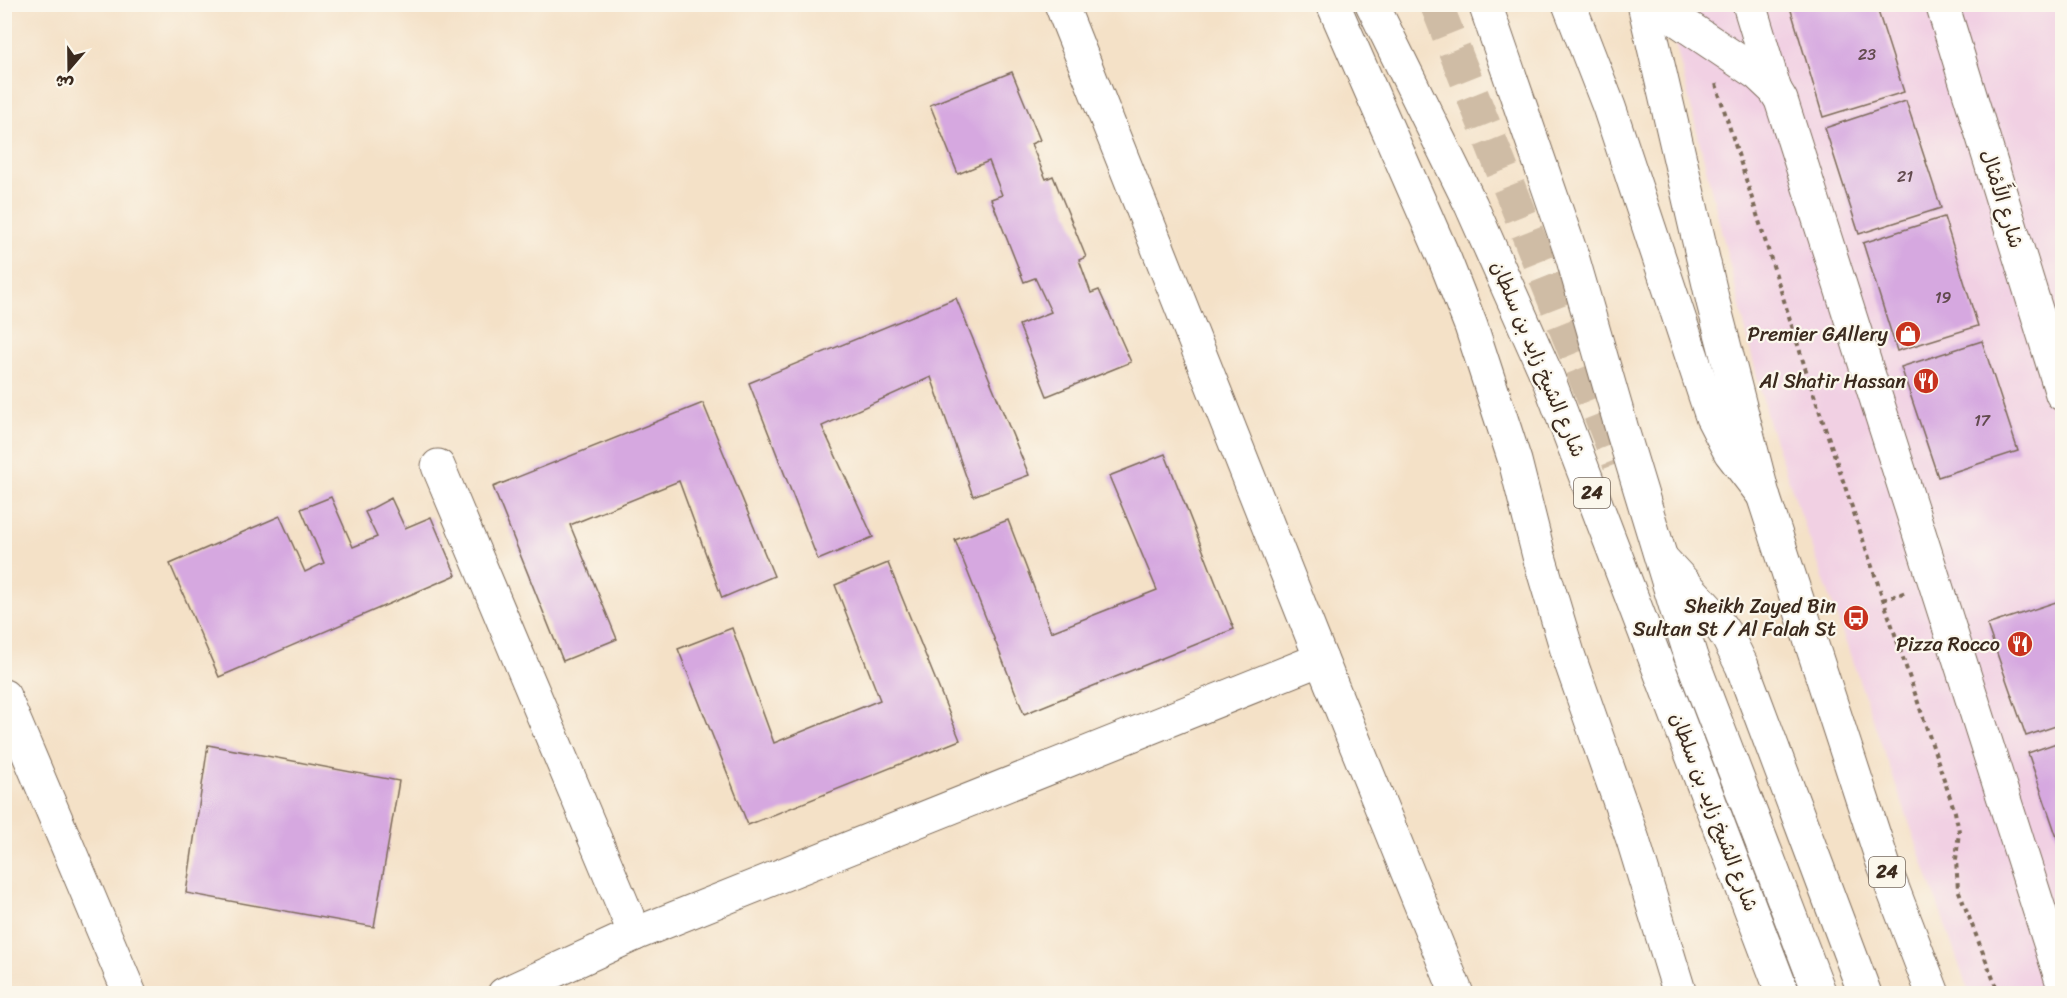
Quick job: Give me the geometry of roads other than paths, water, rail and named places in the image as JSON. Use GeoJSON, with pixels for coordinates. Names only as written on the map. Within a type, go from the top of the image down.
{"type":"FeatureCollection","features":[{"type":"Feature","properties":{"kind":"main road"},"geometry":{"type":"LineString","coordinates":[[1061,4],[1321,659],[1457,993]]}},
{"type":"Feature","properties":{"kind":"main road"},"geometry":{"type":"LineString","coordinates":[[1333,4],[1445,260],[1479,348],[1515,461],[1540,560],[1569,657],[1633,840],[1680,993]]}},
{"type":"Feature","properties":{"kind":"main road","name":"شارع الشيخ زايد بن سلطان"},"geometry":{"type":"LineString","coordinates":[[1372,4],[1471,205],[1548,378],[1783,993]]}},
{"type":"Feature","properties":{"kind":"main road"},"geometry":{"type":"LineString","coordinates":[[1485,4],[1572,256],[1691,657],[1820,993]]}},
{"type":"Feature","properties":{"kind":"main road"},"geometry":{"type":"LineString","coordinates":[[1569,4],[1609,107],[1712,417],[1730,452],[1763,495]]}},
{"type":"Feature","properties":{"kind":"main road","name":"24"},"geometry":{"type":"LineString","coordinates":[[1644,4],[1713,302],[1763,495],[1884,866],[1933,993]]}},
{"type":"Feature","properties":{"kind":"main road"},"geometry":{"type":"LineString","coordinates":[[1654,4],[1758,74],[1775,90]]}},
{"type":"Feature","properties":{"kind":"main road"},"geometry":{"type":"LineString","coordinates":[[1749,4],[2062,981]]}},
{"type":"Feature","properties":{"kind":"main road","name":"شارع الأَمْثال"},"geometry":{"type":"LineString","coordinates":[[1942,4],[2062,394]]}},
{"type":"Feature","properties":{"kind":"main road"},"geometry":{"type":"LineString","coordinates":[[438,466],[635,934]]}},
{"type":"Feature","properties":{"kind":"main road"},"geometry":{"type":"LineString","coordinates":[[1662,559],[1708,610],[1728,638],[1742,666],[1865,993]]}},
{"type":"Feature","properties":{"kind":"main road"},"geometry":{"type":"LineString","coordinates":[[504,993],[635,934],[1321,659]]}},
{"type":"Feature","properties":{"kind":"main road"},"geometry":{"type":"LineString","coordinates":[[4,696],[130,993]]}},
{"type":"Feature","properties":{"kind":"tunnel"},"geometry":{"type":"LineString","coordinates":[[1436,4],[1619,463]]}},
{"type":"Feature","properties":{"kind":"place","name":"Premier GAllery"},"geometry":{"type":"Point","coordinates":[1908,334]}},
{"type":"Feature","properties":{"kind":"place","name":"Al Shatir Hassan"},"geometry":{"type":"Point","coordinates":[1926,381]}},
{"type":"Feature","properties":{"kind":"place","name":"Sheikh Zayed Bin Sultan St / Al Falah St"},"geometry":{"type":"Point","coordinates":[1856,618]}},
{"type":"Feature","properties":{"kind":"place","name":"Pizza Rocco"},"geometry":{"type":"Point","coordinates":[2020,644]}}]}
